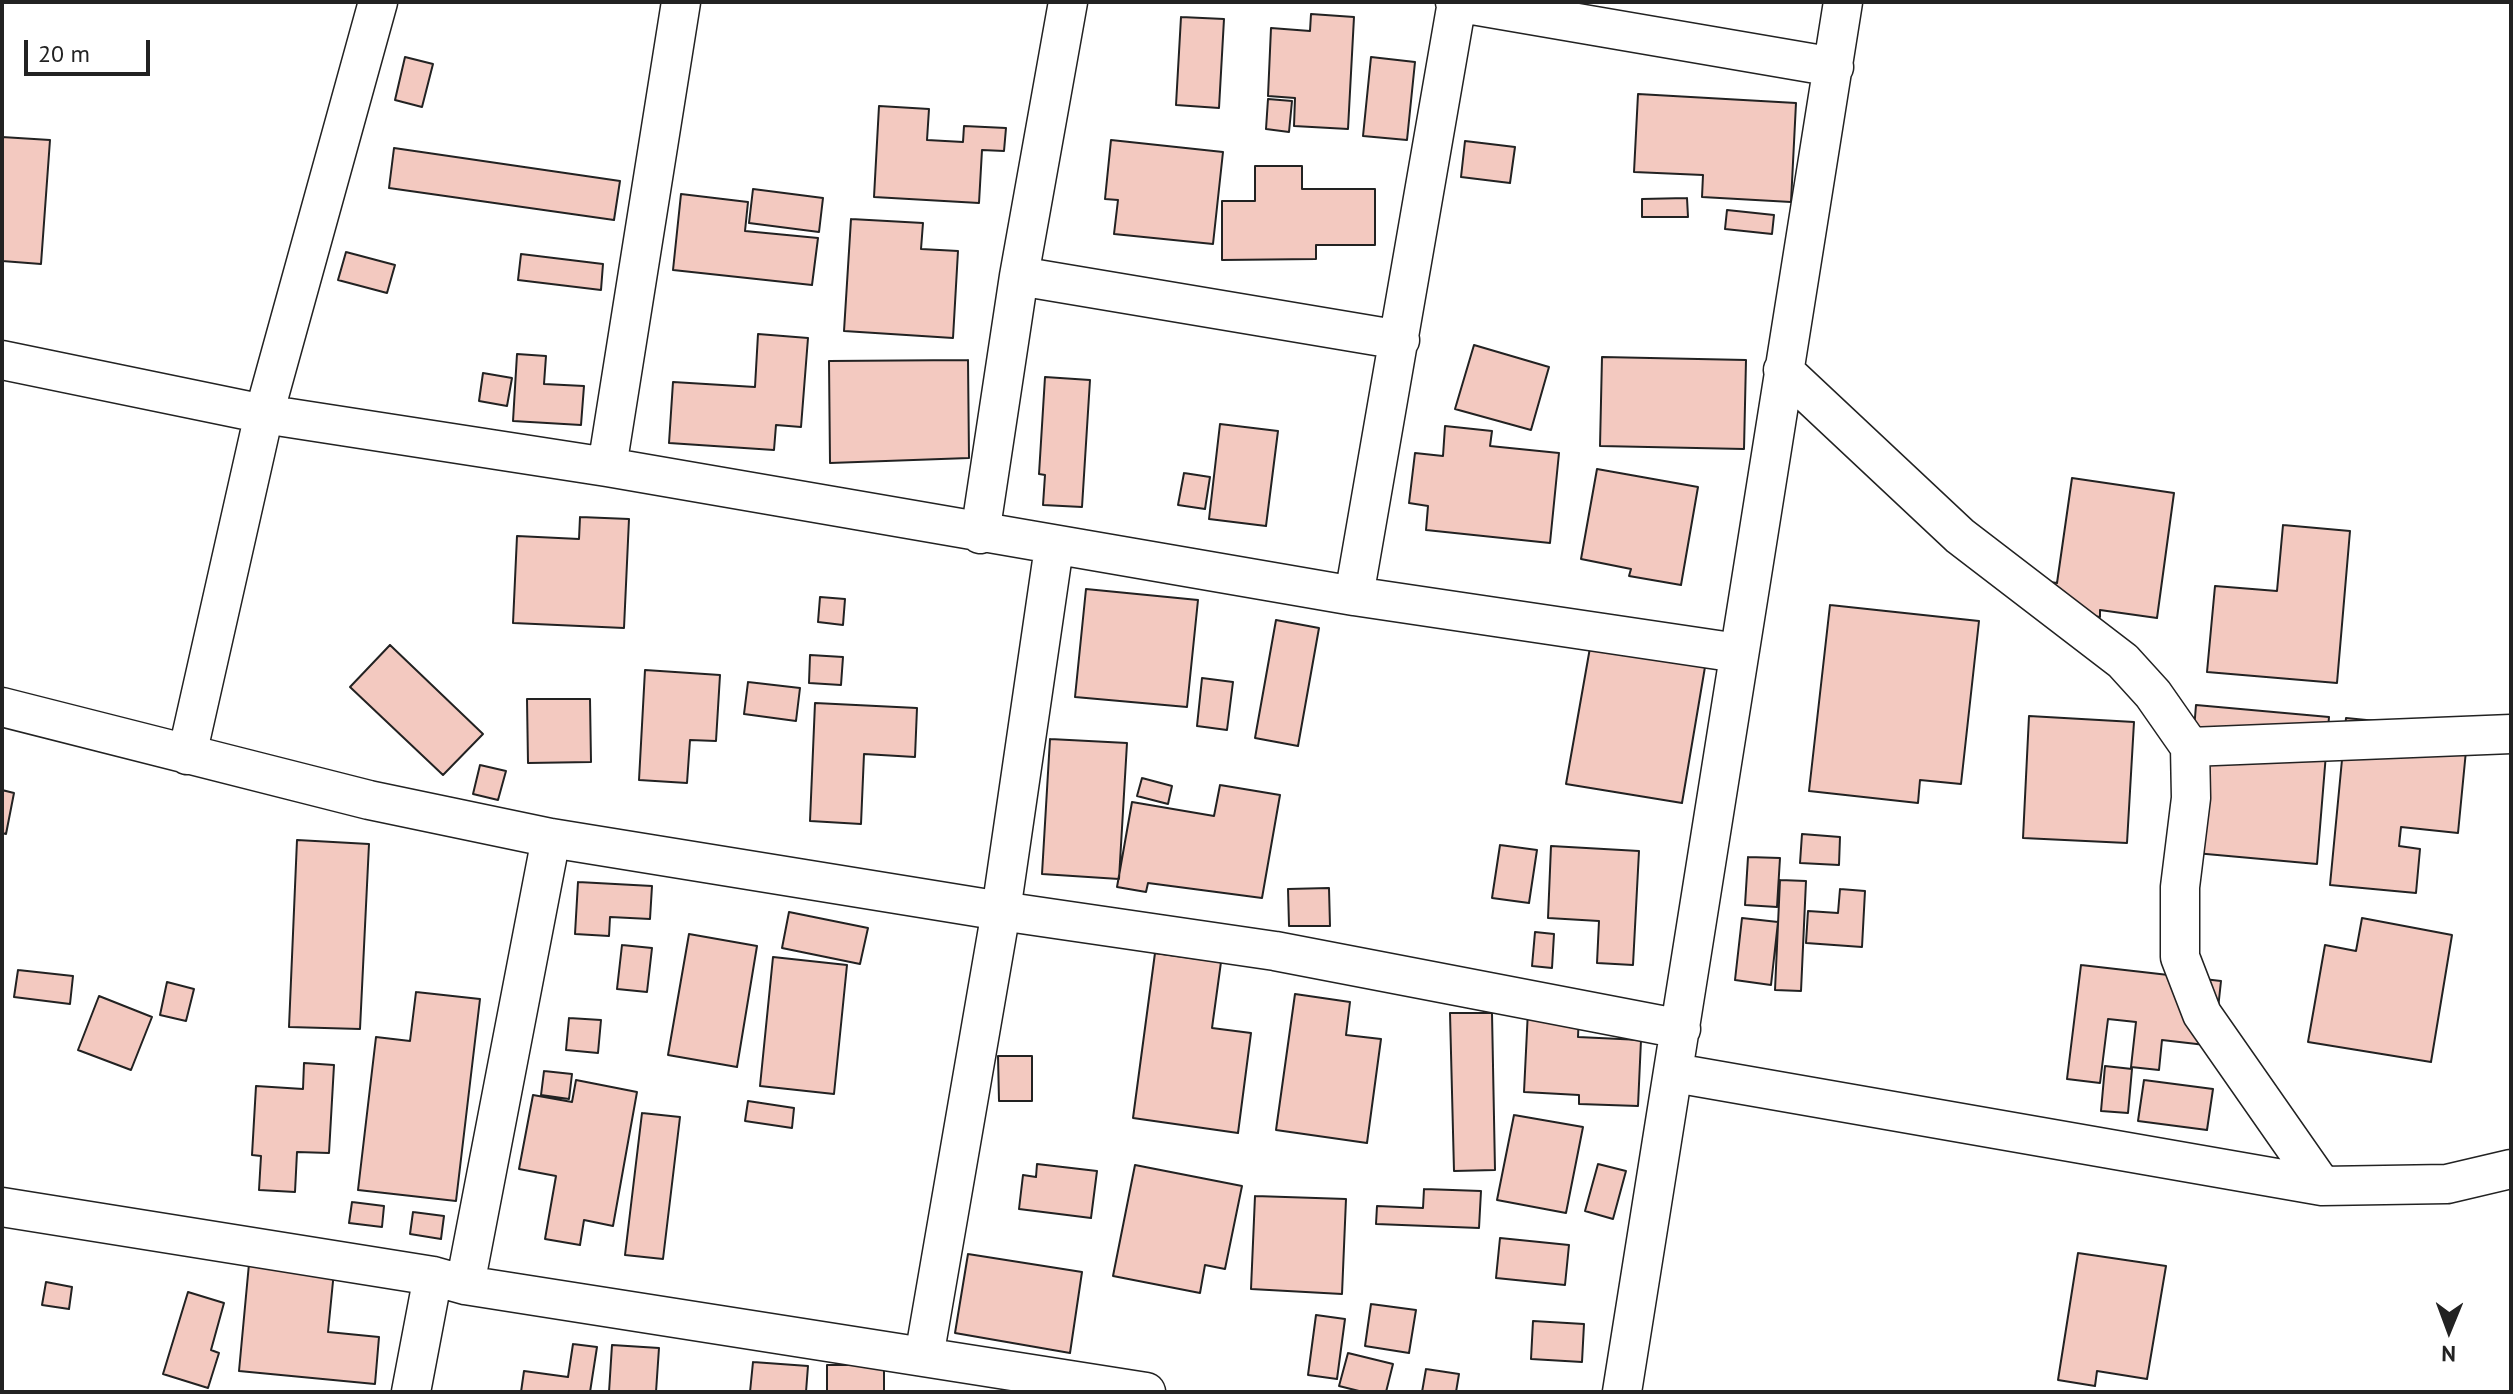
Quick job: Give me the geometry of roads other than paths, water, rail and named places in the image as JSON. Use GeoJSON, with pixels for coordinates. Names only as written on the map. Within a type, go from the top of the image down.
{"type":"FeatureCollection","features":[{"type":"Feature","properties":{"kind":"street"},"geometry":{"type":"LineString","coordinates":[[187,755],[264,414],[378,2]]}},
{"type":"Feature","properties":{"kind":"street"},"geometry":{"type":"LineString","coordinates":[[607,467],[681,2]]}},
{"type":"Feature","properties":{"kind":"street"},"geometry":{"type":"LineString","coordinates":[[980,534],[1019,276],[1068,2]]}},
{"type":"Feature","properties":{"kind":"street"},"geometry":{"type":"LineString","coordinates":[[1354,596],[1456,2],[1834,67]]}},
{"type":"Feature","properties":{"kind":"street"},"geometry":{"type":"LineString","coordinates":[[1622,1392],[1843,2]]}},
{"type":"Feature","properties":{"kind":"street"},"geometry":{"type":"LineString","coordinates":[[1019,276],[1400,340]]}},
{"type":"Feature","properties":{"kind":"street"},"geometry":{"type":"LineString","coordinates":[[2,360],[264,414],[607,467],[1054,547],[1354,596],[1738,653]]}},
{"type":"Feature","properties":{"kind":"street"},"geometry":{"type":"LineString","coordinates":[[1783,370],[1960,536],[2123,661],[2153,694],[2190,747],[2191,798],[2180,887],[2180,957],[2202,1014],[2322,1186]]}},
{"type":"Feature","properties":{"kind":"street"},"geometry":{"type":"LineString","coordinates":[[924,1357],[1001,911],[1054,547]]}},
{"type":"Feature","properties":{"kind":"street"},"geometry":{"type":"LineString","coordinates":[[2,707],[369,800],[551,838],[1001,911],[1275,951],[1681,1029]]}},
{"type":"Feature","properties":{"kind":"street"},"geometry":{"type":"LineString","coordinates":[[2190,747],[2511,734]]}},
{"type":"Feature","properties":{"kind":"street"},"geometry":{"type":"LineString","coordinates":[[411,1392],[449,1281],[551,838]]}},
{"type":"Feature","properties":{"kind":"street"},"geometry":{"type":"LineString","coordinates":[[1675,1073],[2322,1186],[2447,1184],[2511,1169]]}},
{"type":"Feature","properties":{"kind":"street"},"geometry":{"type":"LineString","coordinates":[[2,1207],[1146,1392]]}}]}
